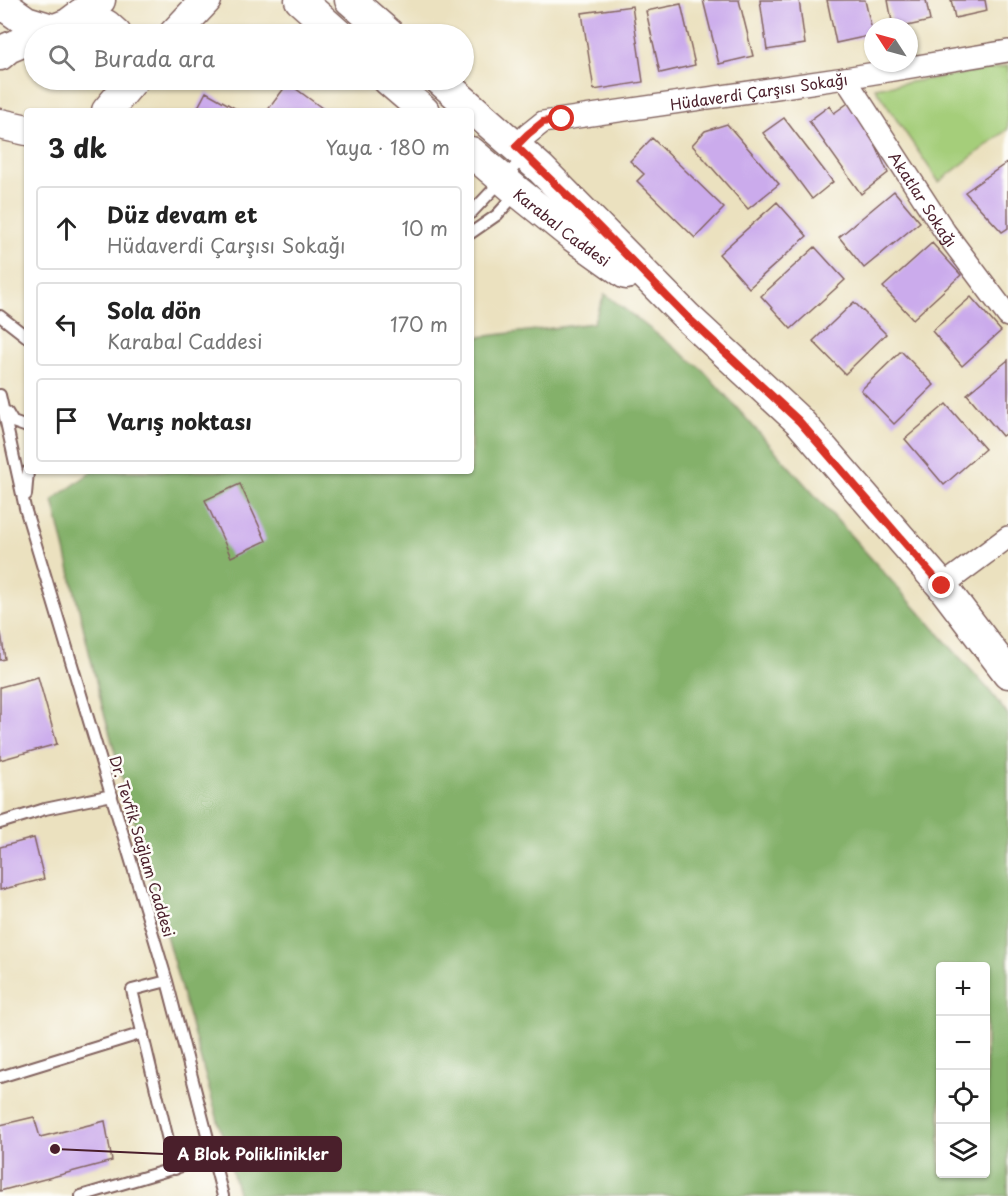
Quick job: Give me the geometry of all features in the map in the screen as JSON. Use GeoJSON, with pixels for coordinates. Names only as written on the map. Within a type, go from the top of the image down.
{"type":"FeatureCollection","features":[{"type":"Feature","properties":{"kind":"street"},"geometry":{"type":"LineString","coordinates":[[0,0],[31,24]]}},
{"type":"Feature","properties":{"kind":"street"},"geometry":{"type":"LineString","coordinates":[[183,24],[206,0]]}},
{"type":"Feature","properties":{"kind":"street"},"geometry":{"type":"LineString","coordinates":[[300,0],[327,24]]}},
{"type":"Feature","properties":{"kind":"street"},"geometry":{"type":"LineString","coordinates":[[350,0],[378,24]]}},
{"type":"Feature","properties":{"kind":"street"},"geometry":{"type":"LineString","coordinates":[[68,24],[91,7],[105,24]]}},
{"type":"Feature","properties":{"kind":"street"},"geometry":{"type":"LineString","coordinates":[[0,55],[8,48],[24,42]]}},
{"type":"Feature","properties":{"kind":"street","name":"Hüdaverdi Çarşısı Sokağı"},"geometry":{"type":"LineString","coordinates":[[521,151],[528,134],[543,122],[846,78],[1008,51]]}},
{"type":"Feature","properties":{"kind":"street","name":"Akatlar Sokağı"},"geometry":{"type":"LineString","coordinates":[[846,78],[945,232],[1008,316]]}},
{"type":"Feature","properties":{"kind":"street"},"geometry":{"type":"LineString","coordinates":[[400,90],[421,108]]}},
{"type":"Feature","properties":{"kind":"street","name":"Karabal Caddesi"},"geometry":{"type":"LineString","coordinates":[[451,90],[472,108]]}},
{"type":"Feature","properties":{"kind":"street","name":"Karabal Caddesi"},"geometry":{"type":"LineString","coordinates":[[474,110],[521,151],[687,317],[799,421],[942,586],[1008,673]]}},
{"type":"Feature","properties":{"kind":"street"},"geometry":{"type":"LineString","coordinates":[[0,124],[24,129]]}},
{"type":"Feature","properties":{"kind":"street","name":"Karabal Caddesi"},"geometry":{"type":"LineString","coordinates":[[474,155],[574,237],[687,317]]}},
{"type":"Feature","properties":{"kind":"street"},"geometry":{"type":"LineString","coordinates":[[942,586],[1008,537]]}},
{"type":"Feature","properties":{"kind":"lane"},"geometry":{"type":"LineString","coordinates":[[474,231],[497,215],[510,186],[521,151]]}},
{"type":"Feature","properties":{"kind":"lane"},"geometry":{"type":"LineString","coordinates":[[474,211],[510,186]]}},
{"type":"Feature","properties":{"kind":"lane"},"geometry":{"type":"LineString","coordinates":[[0,316],[24,335]]}},
{"type":"Feature","properties":{"kind":"lane"},"geometry":{"type":"LineString","coordinates":[[1,400],[13,422],[24,426]]}},
{"type":"Feature","properties":{"kind":"lane","name":"Dr. Tevfik Sağlam Caddesi"},"geometry":{"type":"LineString","coordinates":[[1,400],[25,508],[167,981],[223,1196]]}},
{"type":"Feature","properties":{"kind":"lane","name":"Dr. Tevfik Sağlam Caddesi"},"geometry":{"type":"LineString","coordinates":[[25,508],[28,474]]}},
{"type":"Feature","properties":{"kind":"lane"},"geometry":{"type":"LineString","coordinates":[[0,823],[45,809],[112,795]]}},
{"type":"Feature","properties":{"kind":"lane"},"geometry":{"type":"LineString","coordinates":[[167,981],[132,990],[175,1168]]}},
{"type":"Feature","properties":{"kind":"lane"},"geometry":{"type":"LineString","coordinates":[[0,1077],[142,1034]]}},
{"type":"Feature","properties":{"kind":"lane"},"geometry":{"type":"LineString","coordinates":[[81,1196],[212,1157]]}},
{"type":"Feature","properties":{"kind":"green space"},"geometry":{"type":"Polygon","coordinates":[[[1008,66],[1008,129],[939,182],[875,88],[1008,66]]]}},
{"type":"Feature","properties":{"kind":"green space"},"geometry":{"type":"Polygon","coordinates":[[[605,294],[702,369],[988,689],[1008,715],[1008,1196],[239,1196],[102,706],[53,500],[89,474],[474,474],[474,338],[593,323],[605,294]]]}},
{"type":"Feature","properties":{"kind":"building"},"geometry":{"type":"Polygon","coordinates":[[[703,0],[739,0],[753,56],[719,64],[703,0]]]}},
{"type":"Feature","properties":{"kind":"building"},"geometry":{"type":"Polygon","coordinates":[[[760,0],[799,0],[805,44],[767,50],[760,0]]]}},
{"type":"Feature","properties":{"kind":"building"},"geometry":{"type":"Polygon","coordinates":[[[827,0],[865,0],[869,18],[864,18],[864,37],[836,43],[827,0]]]}},
{"type":"Feature","properties":{"kind":"building"},"geometry":{"type":"Polygon","coordinates":[[[888,0],[926,0],[930,21],[918,24],[918,18],[891,18],[888,0]]]}},
{"type":"Feature","properties":{"kind":"building"},"geometry":{"type":"Polygon","coordinates":[[[951,0],[985,0],[987,11],[955,18],[951,0]]]}},
{"type":"Feature","properties":{"kind":"building"},"geometry":{"type":"Polygon","coordinates":[[[681,4],[695,65],[660,73],[646,11],[681,4]]]}},
{"type":"Feature","properties":{"kind":"building"},"geometry":{"type":"Polygon","coordinates":[[[632,6],[643,82],[594,90],[582,13],[632,6]]]}},
{"type":"Feature","properties":{"kind":"building"},"geometry":{"type":"Polygon","coordinates":[[[283,90],[298,90],[322,108],[269,108],[283,90]]]}},
{"type":"Feature","properties":{"kind":"building"},"geometry":{"type":"Polygon","coordinates":[[[206,92],[235,108],[198,108],[206,92]]]}},
{"type":"Feature","properties":{"kind":"building"},"geometry":{"type":"Polygon","coordinates":[[[851,101],[888,173],[861,194],[809,121],[829,106],[834,113],[851,101]]]}},
{"type":"Feature","properties":{"kind":"building"},"geometry":{"type":"Polygon","coordinates":[[[784,118],[833,182],[812,199],[763,133],[784,118]]]}},
{"type":"Feature","properties":{"kind":"building"},"geometry":{"type":"Polygon","coordinates":[[[727,124],[779,184],[748,209],[692,145],[705,131],[727,124]]]}},
{"type":"Feature","properties":{"kind":"building"},"geometry":{"type":"Polygon","coordinates":[[[652,138],[724,208],[695,238],[637,181],[644,174],[630,161],[652,138]]]}},
{"type":"Feature","properties":{"kind":"building"},"geometry":{"type":"Polygon","coordinates":[[[1008,162],[1008,228],[1002,232],[965,192],[1008,162]]]}},
{"type":"Feature","properties":{"kind":"building"},"geometry":{"type":"Polygon","coordinates":[[[894,191],[920,222],[864,268],[839,237],[894,191]]]}},
{"type":"Feature","properties":{"kind":"building"},"geometry":{"type":"Polygon","coordinates":[[[777,202],[807,236],[749,288],[719,254],[777,202]]]}},
{"type":"Feature","properties":{"kind":"building"},"geometry":{"type":"Polygon","coordinates":[[[932,243],[961,275],[913,319],[883,287],[932,243]]]}},
{"type":"Feature","properties":{"kind":"building"},"geometry":{"type":"Polygon","coordinates":[[[815,247],[845,280],[791,329],[761,296],[815,247]]]}},
{"type":"Feature","properties":{"kind":"building"},"geometry":{"type":"Polygon","coordinates":[[[971,297],[1001,331],[962,366],[932,331],[971,297]]]}},
{"type":"Feature","properties":{"kind":"building"},"geometry":{"type":"Polygon","coordinates":[[[854,302],[886,334],[845,374],[813,341],[854,302]]]}},
{"type":"Feature","properties":{"kind":"building"},"geometry":{"type":"Polygon","coordinates":[[[901,351],[934,385],[894,424],[861,390],[901,351]]]}},
{"type":"Feature","properties":{"kind":"building"},"geometry":{"type":"Polygon","coordinates":[[[1008,360],[1008,432],[1002,436],[967,394],[1008,360]]]}},
{"type":"Feature","properties":{"kind":"building"},"geometry":{"type":"Polygon","coordinates":[[[946,404],[985,449],[944,485],[905,439],[946,404]]]}},
{"type":"Feature","properties":{"kind":"building"},"geometry":{"type":"Polygon","coordinates":[[[240,484],[266,541],[231,557],[205,500],[240,484]]]}},
{"type":"Feature","properties":{"kind":"building"},"geometry":{"type":"Polygon","coordinates":[[[0,633],[5,659],[0,660],[0,633]]]}},
{"type":"Feature","properties":{"kind":"building"},"geometry":{"type":"Polygon","coordinates":[[[38,677],[57,744],[0,760],[0,687],[38,677]]]}},
{"type":"Feature","properties":{"kind":"building"},"geometry":{"type":"Polygon","coordinates":[[[34,838],[44,879],[0,890],[0,847],[34,838]]]}},
{"type":"Feature","properties":{"kind":"building"},"geometry":{"type":"Polygon","coordinates":[[[34,1117],[40,1137],[105,1121],[112,1161],[0,1191],[0,1125],[34,1117]]]}},
{"type":"Feature","properties":{"kind":"place","name":"A Blok Poliklinikler"},"geometry":{"type":"Point","coordinates":[55,1149]}},
{"type":"Feature","properties":{"kind":"route"},"geometry":{"type":"LineString","coordinates":[[562,119],[543,122],[516,146],[687,317],[799,421],[942,586]]}}]}
